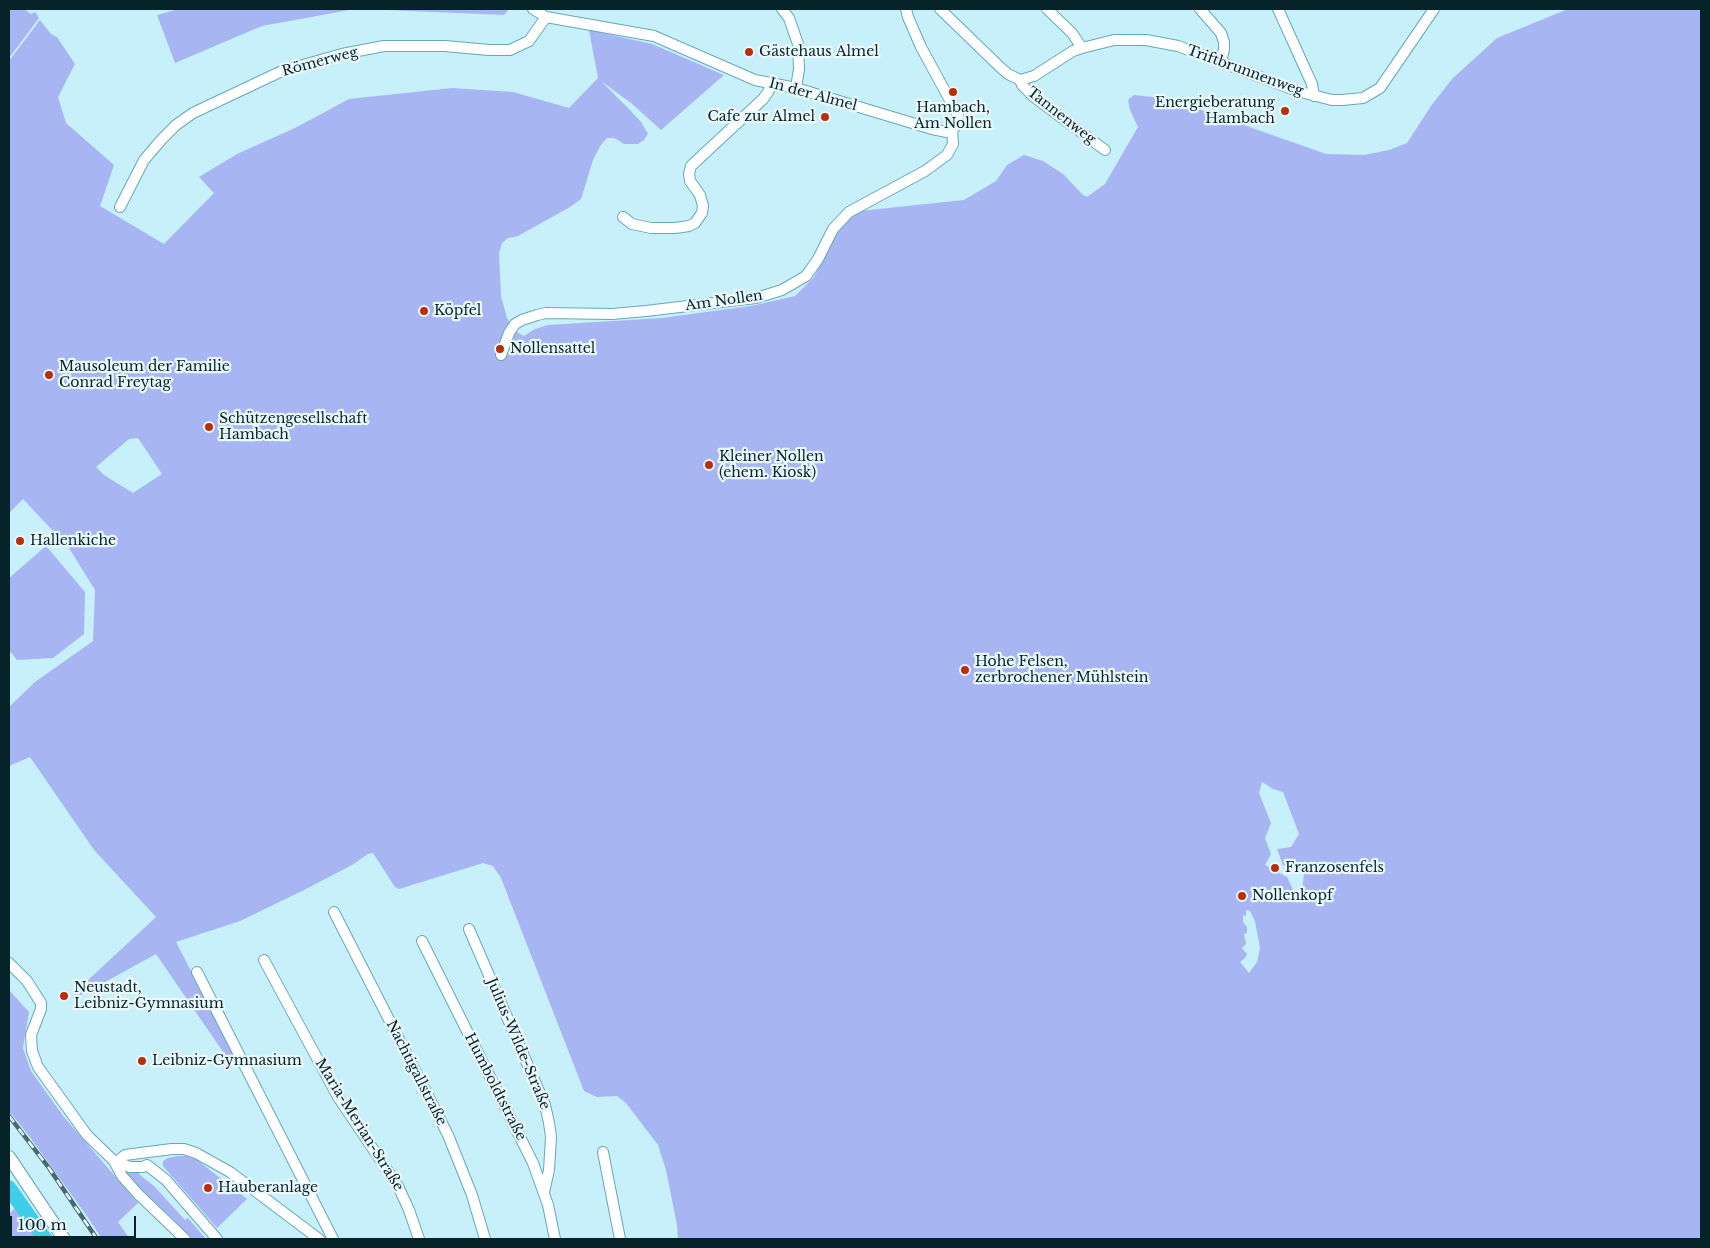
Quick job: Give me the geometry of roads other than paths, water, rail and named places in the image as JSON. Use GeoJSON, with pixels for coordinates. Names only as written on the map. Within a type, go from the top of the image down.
{"type":"FeatureCollection","features":[{"type":"Feature","properties":{"kind":"main road"},"geometry":{"type":"LineString","coordinates":[[9,1157],[64,1239]]}},
{"type":"Feature","properties":{"kind":"street"},"geometry":{"type":"LineString","coordinates":[[533,9],[546,17]]}},
{"type":"Feature","properties":{"kind":"street"},"geometry":{"type":"LineString","coordinates":[[782,9],[789,18],[798,44],[799,69],[796,88]]}},
{"type":"Feature","properties":{"kind":"street"},"geometry":{"type":"LineString","coordinates":[[906,9],[920,47],[958,115],[956,126],[952,130]]}},
{"type":"Feature","properties":{"kind":"street"},"geometry":{"type":"LineString","coordinates":[[940,9],[1001,68],[1020,80]]}},
{"type":"Feature","properties":{"kind":"street"},"geometry":{"type":"LineString","coordinates":[[1047,9],[1072,33],[1082,48]]}},
{"type":"Feature","properties":{"kind":"street"},"geometry":{"type":"LineString","coordinates":[[1200,9],[1221,33],[1224,48],[1221,62]]}},
{"type":"Feature","properties":{"kind":"street"},"geometry":{"type":"LineString","coordinates":[[1278,9],[1312,84],[1314,96]]}},
{"type":"Feature","properties":{"kind":"street","name":"Triftbrunnenweg"},"geometry":{"type":"LineString","coordinates":[[1020,80],[1034,76],[1073,51],[1082,48],[1114,40],[1146,40],[1178,46],[1314,96],[1332,100],[1363,98],[1380,88],[1434,9]]}},
{"type":"Feature","properties":{"kind":"street","name":"In der Almel"},"geometry":{"type":"LineString","coordinates":[[546,17],[654,36],[755,80],[796,88],[932,129],[947,132],[952,130]]}},
{"type":"Feature","properties":{"kind":"street","name":"Römerweg"},"geometry":{"type":"LineString","coordinates":[[120,207],[144,160],[176,126],[193,113],[282,71],[330,57],[384,46],[445,46],[510,50],[529,41],[546,17]]}},
{"type":"Feature","properties":{"kind":"street","name":"Tannenweg"},"geometry":{"type":"LineString","coordinates":[[1020,80],[1022,85],[1034,97],[1105,150]]}},
{"type":"Feature","properties":{"kind":"street"},"geometry":{"type":"LineString","coordinates":[[623,217],[632,224],[650,228],[675,228],[695,223],[702,214],[703,206],[700,195],[690,181],[691,166],[764,99],[772,84]]}},
{"type":"Feature","properties":{"kind":"street","name":"Am Nollen"},"geometry":{"type":"LineString","coordinates":[[501,355],[509,333],[515,324],[537,315],[546,313],[612,314],[646,311],[756,298],[782,290],[802,279],[813,267],[833,229],[849,212],[925,171],[947,156],[953,144],[952,130]]}},
{"type":"Feature","properties":{"kind":"street","name":"Nachtigallstraße"},"geometry":{"type":"LineString","coordinates":[[334,912],[451,1141],[472,1195],[485,1239]]}},
{"type":"Feature","properties":{"kind":"street","name":"Julius-Wilde-Straße"},"geometry":{"type":"LineString","coordinates":[[469,929],[545,1105],[551,1138],[549,1170],[544,1192]]}},
{"type":"Feature","properties":{"kind":"street","name":"Humboldtstraße"},"geometry":{"type":"LineString","coordinates":[[422,940],[520,1138],[544,1192],[555,1239]]}},
{"type":"Feature","properties":{"kind":"street","name":"Maria-Merian-Straße"},"geometry":{"type":"LineString","coordinates":[[264,960],[338,1097],[398,1186],[419,1239]]}},
{"type":"Feature","properties":{"kind":"street"},"geometry":{"type":"LineString","coordinates":[[9,963],[27,980],[41,1003],[42,1009],[31,1035],[32,1051],[38,1067],[87,1135],[116,1161],[130,1167],[143,1167],[147,1165]]}},
{"type":"Feature","properties":{"kind":"street"},"geometry":{"type":"LineString","coordinates":[[198,972],[333,1239]]}},
{"type":"Feature","properties":{"kind":"street"},"geometry":{"type":"LineString","coordinates":[[116,1161],[125,1155],[184,1149],[196,1152],[230,1172],[319,1239]]}},
{"type":"Feature","properties":{"kind":"street"},"geometry":{"type":"LineString","coordinates":[[603,1152],[620,1239]]}},
{"type":"Feature","properties":{"kind":"street"},"geometry":{"type":"LineString","coordinates":[[144,1153],[147,1165],[166,1180],[217,1239]]}},
{"type":"Feature","properties":{"kind":"street"},"geometry":{"type":"LineString","coordinates":[[116,1161],[122,1176],[131,1187],[185,1239]]}},
{"type":"Feature","properties":{"kind":"waterway"},"geometry":{"type":"LineString","coordinates":[[9,1188],[45,1239]]}},
{"type":"Feature","properties":{"kind":"railway"},"geometry":{"type":"LineString","coordinates":[[9,1116],[49,1168],[97,1239]]}},
{"type":"Feature","properties":{"kind":"place","name":"Gästehaus Almel"},"geometry":{"type":"Point","coordinates":[749,52]}},
{"type":"Feature","properties":{"kind":"place","name":"Hambach, Am Nollen"},"geometry":{"type":"Point","coordinates":[953,92]}},
{"type":"Feature","properties":{"kind":"place","name":"Energieberatung Hambach"},"geometry":{"type":"Point","coordinates":[1285,111]}},
{"type":"Feature","properties":{"kind":"place","name":"Cafe zur Almel"},"geometry":{"type":"Point","coordinates":[825,117]}},
{"type":"Feature","properties":{"kind":"place","name":"Köpfel"},"geometry":{"type":"Point","coordinates":[424,311]}},
{"type":"Feature","properties":{"kind":"place","name":"Nollensattel"},"geometry":{"type":"Point","coordinates":[500,349]}},
{"type":"Feature","properties":{"kind":"place","name":"Mausoleum der Familie Conrad Freytag"},"geometry":{"type":"Point","coordinates":[49,375]}},
{"type":"Feature","properties":{"kind":"place","name":"Schützengesellschaft Hambach"},"geometry":{"type":"Point","coordinates":[209,427]}},
{"type":"Feature","properties":{"kind":"place","name":"Kleiner Nollen (ehem. Kiosk)"},"geometry":{"type":"Point","coordinates":[709,465]}},
{"type":"Feature","properties":{"kind":"place","name":"Hallenkiche"},"geometry":{"type":"Point","coordinates":[20,541]}},
{"type":"Feature","properties":{"kind":"place","name":"Hohe Felsen, zerbrochener Mühlstein"},"geometry":{"type":"Point","coordinates":[965,670]}},
{"type":"Feature","properties":{"kind":"place","name":"Franzosenfels"},"geometry":{"type":"Point","coordinates":[1275,868]}},
{"type":"Feature","properties":{"kind":"place","name":"Nollenkopf"},"geometry":{"type":"Point","coordinates":[1242,896]}},
{"type":"Feature","properties":{"kind":"place","name":"Neustadt, Leibniz-Gymnasium"},"geometry":{"type":"Point","coordinates":[64,996]}},
{"type":"Feature","properties":{"kind":"place","name":"Leibniz-Gymnasium"},"geometry":{"type":"Point","coordinates":[142,1061]}},
{"type":"Feature","properties":{"kind":"place","name":"Hauberanlage"},"geometry":{"type":"Point","coordinates":[208,1188]}}]}
